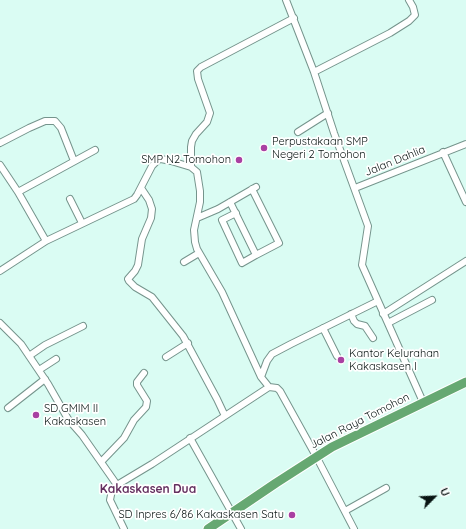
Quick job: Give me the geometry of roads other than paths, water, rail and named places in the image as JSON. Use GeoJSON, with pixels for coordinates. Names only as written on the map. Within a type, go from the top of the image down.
{"type":"FeatureCollection","features":[{"type":"Feature","properties":{"kind":"highway","name":"Jalan Raya Tomohon"},"geometry":{"type":"LineString","coordinates":[[208,529],[316,456],[347,439],[466,382]]}},
{"type":"Feature","properties":{"kind":"street"},"geometry":{"type":"LineString","coordinates":[[286,0],[314,72],[368,226],[362,263],[383,314],[423,402]]}},
{"type":"Feature","properties":{"kind":"street"},"geometry":{"type":"LineString","coordinates":[[314,72],[390,33],[409,21],[415,15],[410,0]]}},
{"type":"Feature","properties":{"kind":"street"},"geometry":{"type":"LineString","coordinates":[[191,167],[192,141],[207,122],[210,113],[198,79],[197,71],[201,67],[294,18]]}},
{"type":"Feature","properties":{"kind":"street"},"geometry":{"type":"LineString","coordinates":[[298,132],[328,113]]}},
{"type":"Feature","properties":{"kind":"street"},"geometry":{"type":"LineString","coordinates":[[0,143],[40,124],[55,120],[61,128],[74,161]]}},
{"type":"Feature","properties":{"kind":"street","name":"Jalan Dahlia"},"geometry":{"type":"LineString","coordinates":[[355,188],[466,144]]}},
{"type":"Feature","properties":{"kind":"street"},"geometry":{"type":"LineString","coordinates":[[18,192],[95,150]]}},
{"type":"Feature","properties":{"kind":"street"},"geometry":{"type":"LineString","coordinates":[[443,152],[466,202]]}},
{"type":"Feature","properties":{"kind":"street"},"geometry":{"type":"LineString","coordinates":[[0,271],[46,241],[134,199],[152,166],[158,160],[161,159],[171,161],[191,167],[197,172],[199,182],[200,202],[194,230],[194,238],[199,253],[222,292],[261,377],[269,387]]}},
{"type":"Feature","properties":{"kind":"street"},"geometry":{"type":"LineString","coordinates":[[0,165],[18,192],[46,241]]}},
{"type":"Feature","properties":{"kind":"street"},"geometry":{"type":"LineString","coordinates":[[141,188],[149,200],[152,209],[151,218],[142,238],[138,265],[128,281],[152,297],[183,336],[225,416]]}},
{"type":"Feature","properties":{"kind":"street"},"geometry":{"type":"LineString","coordinates":[[197,218],[230,202],[254,188],[279,243],[242,263],[222,220],[236,213]]}},
{"type":"Feature","properties":{"kind":"street"},"geometry":{"type":"LineString","coordinates":[[70,199],[82,223]]}},
{"type":"Feature","properties":{"kind":"street"},"geometry":{"type":"LineString","coordinates":[[230,202],[256,255]]}},
{"type":"Feature","properties":{"kind":"street"},"geometry":{"type":"LineString","coordinates":[[184,262],[199,253]]}},
{"type":"Feature","properties":{"kind":"street"},"geometry":{"type":"LineString","coordinates":[[383,314],[466,261]]}},
{"type":"Feature","properties":{"kind":"street"},"geometry":{"type":"LineString","coordinates":[[388,323],[432,300]]}},
{"type":"Feature","properties":{"kind":"street"},"geometry":{"type":"LineString","coordinates":[[261,377],[267,361],[272,354],[378,301]]}},
{"type":"Feature","properties":{"kind":"street"},"geometry":{"type":"LineString","coordinates":[[351,314],[354,322],[366,326],[373,338]]}},
{"type":"Feature","properties":{"kind":"street"},"geometry":{"type":"LineString","coordinates":[[0,323],[15,337],[29,356],[65,414],[82,435],[117,485]]}},
{"type":"Feature","properties":{"kind":"street"},"geometry":{"type":"LineString","coordinates":[[29,356],[45,345],[83,326]]}},
{"type":"Feature","properties":{"kind":"street"},"geometry":{"type":"LineString","coordinates":[[323,328],[337,356]]}},
{"type":"Feature","properties":{"kind":"street"},"geometry":{"type":"LineString","coordinates":[[166,357],[188,343]]}},
{"type":"Feature","properties":{"kind":"street"},"geometry":{"type":"LineString","coordinates":[[39,370],[56,359]]}},
{"type":"Feature","properties":{"kind":"street"},"geometry":{"type":"LineString","coordinates":[[101,462],[124,438],[134,420],[146,407],[147,401],[137,385],[137,382],[144,373]]}},
{"type":"Feature","properties":{"kind":"street"},"geometry":{"type":"LineString","coordinates":[[8,408],[44,379]]}},
{"type":"Feature","properties":{"kind":"street"},"geometry":{"type":"LineString","coordinates":[[124,529],[110,500],[112,490],[117,485],[152,464],[269,387],[280,390],[354,529]]}},
{"type":"Feature","properties":{"kind":"street"},"geometry":{"type":"LineString","coordinates":[[190,438],[241,529]]}},
{"type":"Feature","properties":{"kind":"street"},"geometry":{"type":"LineString","coordinates":[[345,511],[386,488]]}},
{"type":"Feature","properties":{"kind":"place","name":"Perpustakaan SMP Negeri 2 Tomohon"},"geometry":{"type":"Point","coordinates":[264,148]}},
{"type":"Feature","properties":{"kind":"place","name":"SMP N2 Tomohon"},"geometry":{"type":"Point","coordinates":[239,160]}},
{"type":"Feature","properties":{"kind":"place","name":"Kantor Kelurahan Kakaskasen I"},"geometry":{"type":"Point","coordinates":[341,360]}},
{"type":"Feature","properties":{"kind":"place","name":"SD GMIM II Kakaskasen"},"geometry":{"type":"Point","coordinates":[36,415]}},
{"type":"Feature","properties":{"kind":"place","name":"SD Inpres 6/86 Kakaskasen Satu"},"geometry":{"type":"Point","coordinates":[292,515]}},
{"type":"Feature","properties":{"kind":"district","name":"Kakaskasen Dua"},"geometry":{"type":"Point","coordinates":[148,489]}}]}
